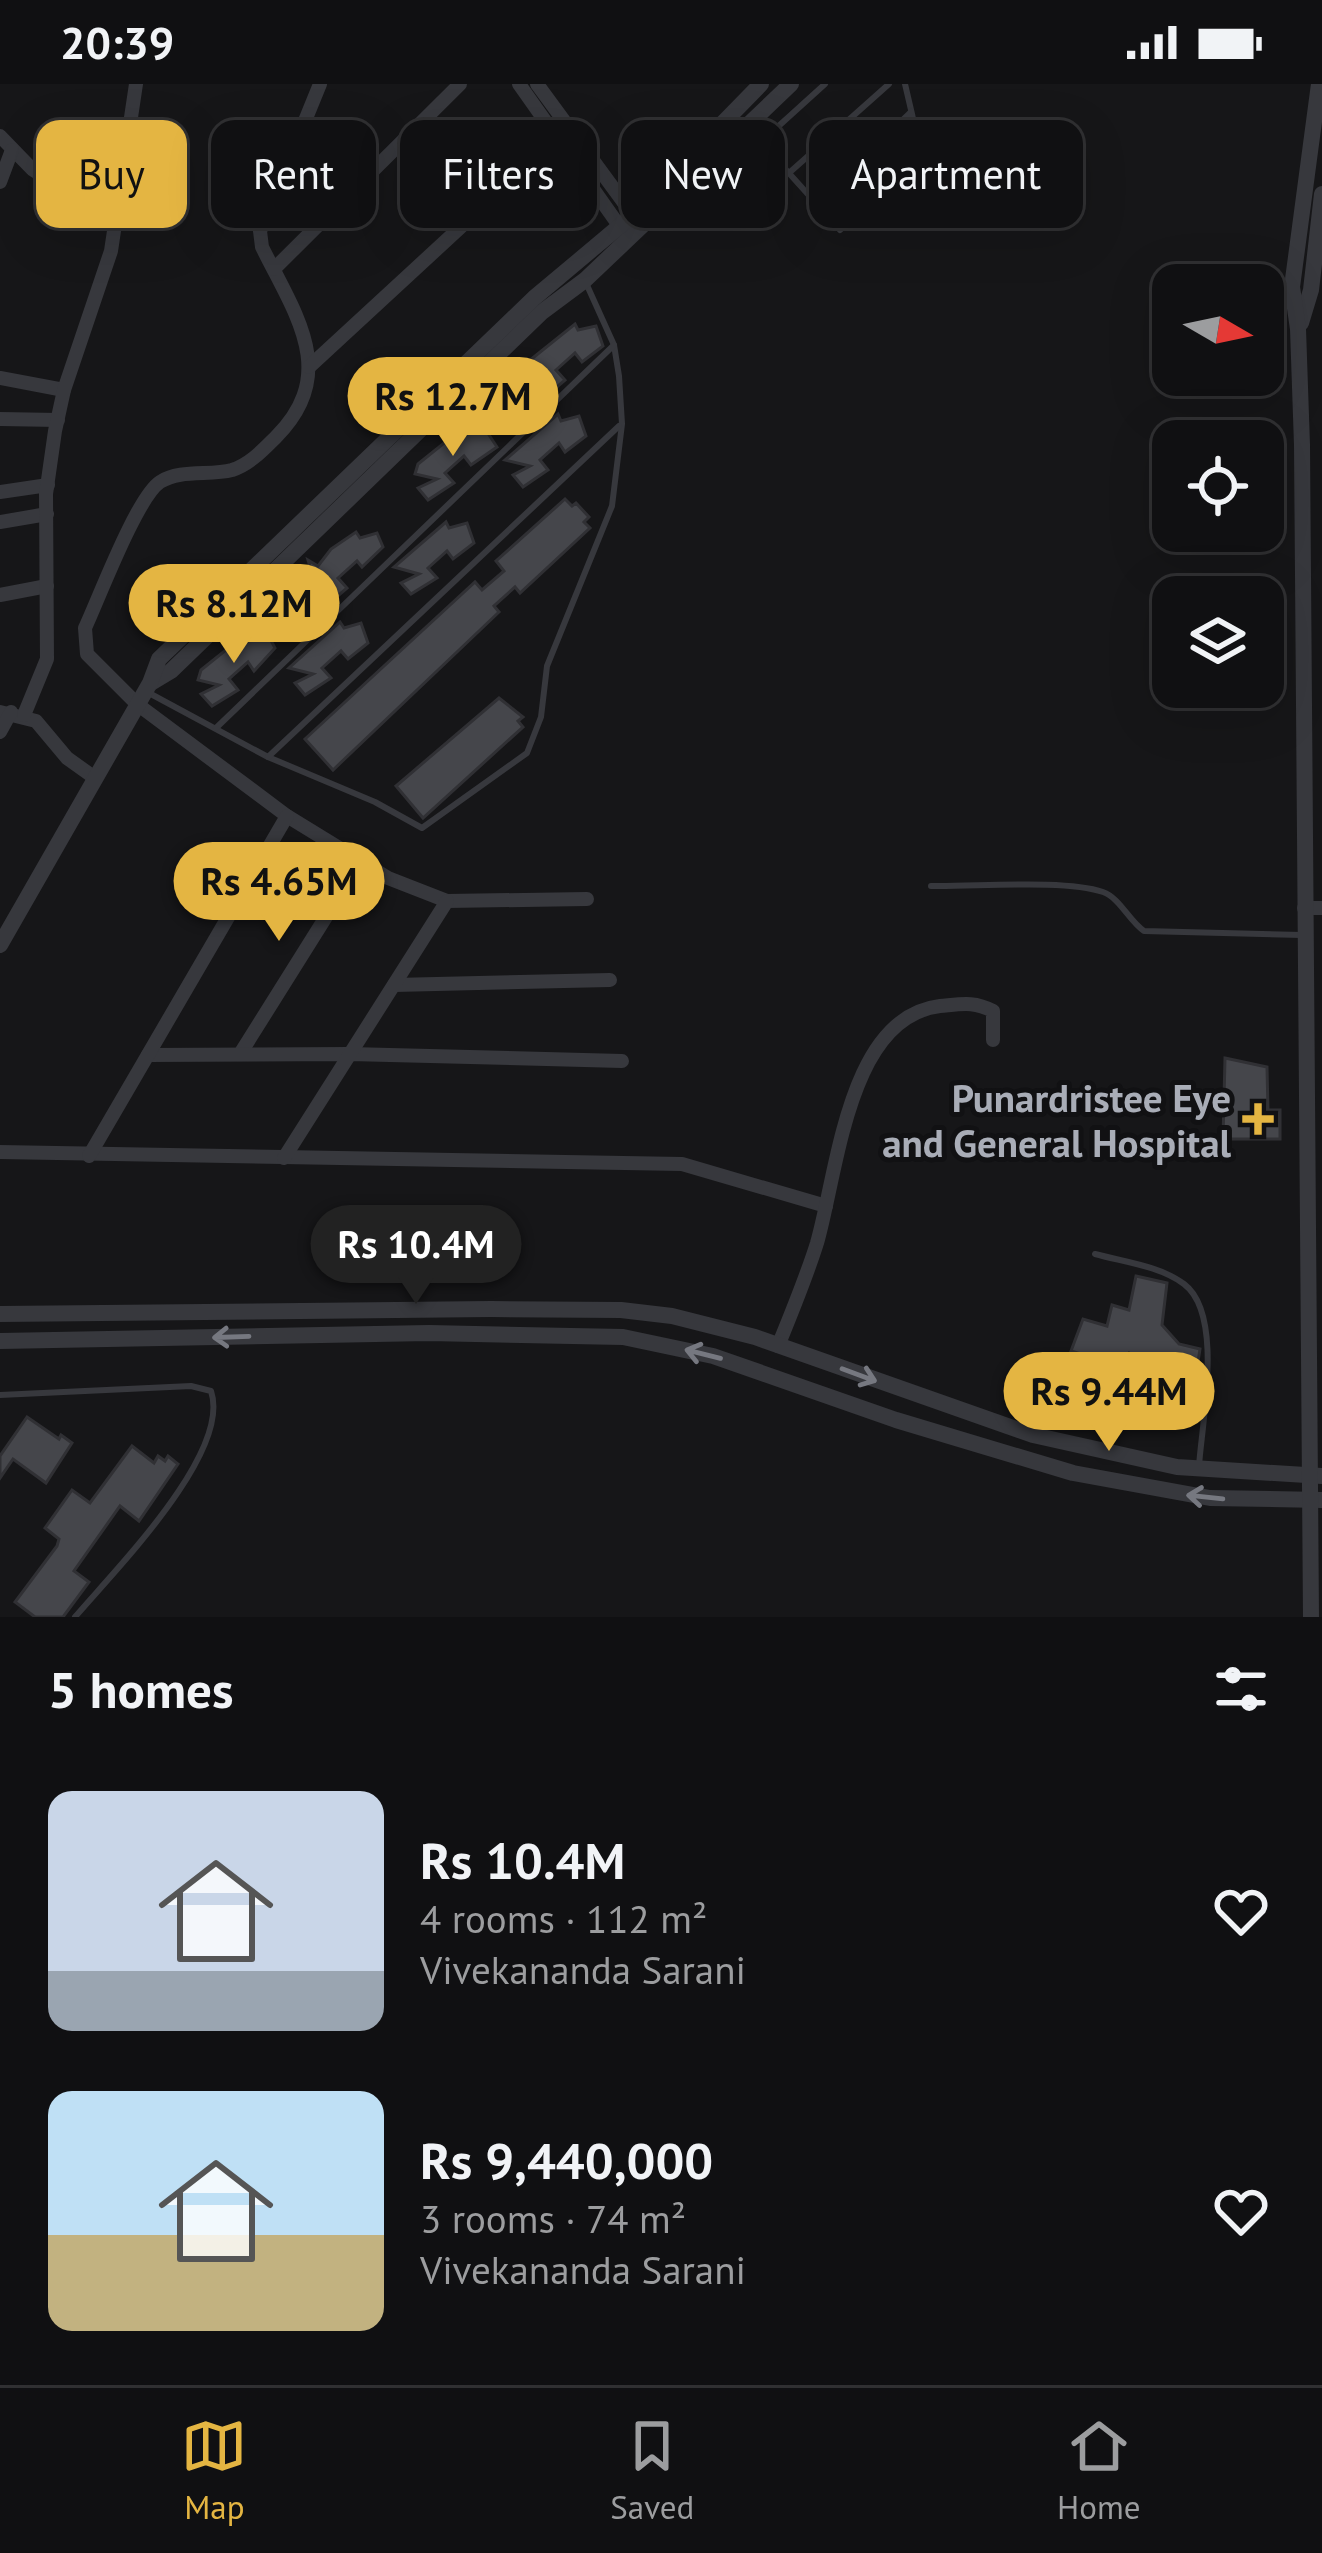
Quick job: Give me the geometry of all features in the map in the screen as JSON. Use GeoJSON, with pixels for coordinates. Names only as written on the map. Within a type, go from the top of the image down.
{"type":"FeatureCollection","features":[{"type":"Feature","properties":{"kind":"street"},"geometry":{"type":"LineString","coordinates":[[131,120],[136,84]]}},
{"type":"Feature","properties":{"kind":"street"},"geometry":{"type":"LineString","coordinates":[[320,84],[260,231],[307,342],[306,394],[297,415],[247,464],[230,471],[171,477],[147,495],[83,642],[97,667],[144,693],[287,815],[388,878],[447,901],[587,899]]}},
{"type":"Feature","properties":{"kind":"street"},"geometry":{"type":"LineString","coordinates":[[274,269],[460,84]]}},
{"type":"Feature","properties":{"kind":"street"},"geometry":{"type":"LineString","coordinates":[[519,84],[542,120]]}},
{"type":"Feature","properties":{"kind":"street"},"geometry":{"type":"LineString","coordinates":[[538,84],[621,197]]}},
{"type":"Feature","properties":{"kind":"street"},"geometry":{"type":"LineString","coordinates":[[737,120],[761,84]]}},
{"type":"Feature","properties":{"kind":"street"},"geometry":{"type":"LineString","coordinates":[[743,120],[791,84]]}},
{"type":"Feature","properties":{"kind":"street"},"geometry":{"type":"LineString","coordinates":[[1311,1617],[1316,1500],[1313,1108],[1302,935],[1313,908],[1302,445],[1292,286],[1318,84]]}},
{"type":"Feature","properties":{"kind":"street"},"geometry":{"type":"LineString","coordinates":[[0,136],[36,169]]}},
{"type":"Feature","properties":{"kind":"street"},"geometry":{"type":"LineString","coordinates":[[0,182],[12,150]]}},
{"type":"Feature","properties":{"kind":"street"},"geometry":{"type":"LineString","coordinates":[[597,180],[621,203]]}},
{"type":"Feature","properties":{"kind":"street"},"geometry":{"type":"LineString","coordinates":[[1298,329],[1311,290],[1322,194]]}},
{"type":"Feature","properties":{"kind":"street"},"geometry":{"type":"LineString","coordinates":[[0,732],[47,659],[46,514],[58,420],[116,228]]}},
{"type":"Feature","properties":{"kind":"street"},"geometry":{"type":"LineString","coordinates":[[309,367],[460,228]]}},
{"type":"Feature","properties":{"kind":"street"},"geometry":{"type":"LineString","coordinates":[[583,271],[622,228]]}},
{"type":"Feature","properties":{"kind":"street"},"geometry":{"type":"LineString","coordinates":[[0,945],[144,693],[159,658],[534,298],[583,271],[628,228]]}},
{"type":"Feature","properties":{"kind":"street"},"geometry":{"type":"LineString","coordinates":[[0,378],[64,390]]}},
{"type":"Feature","properties":{"kind":"street"},"geometry":{"type":"LineString","coordinates":[[0,419],[58,420]]}},
{"type":"Feature","properties":{"kind":"street"},"geometry":{"type":"LineString","coordinates":[[1302,445],[1322,445]]}},
{"type":"Feature","properties":{"kind":"street"},"geometry":{"type":"LineString","coordinates":[[0,492],[48,485]]}},
{"type":"Feature","properties":{"kind":"street"},"geometry":{"type":"LineString","coordinates":[[0,522],[46,514]]}},
{"type":"Feature","properties":{"kind":"street"},"geometry":{"type":"LineString","coordinates":[[0,595],[47,586]]}},
{"type":"Feature","properties":{"kind":"street"},"geometry":{"type":"LineString","coordinates":[[12,713],[44,728],[67,758],[94,778]]}},
{"type":"Feature","properties":{"kind":"street"},"geometry":{"type":"LineString","coordinates":[[89,1156],[287,815]]}},
{"type":"Feature","properties":{"kind":"street"},"geometry":{"type":"LineString","coordinates":[[240,1054],[361,861]]}},
{"type":"Feature","properties":{"kind":"street"},"geometry":{"type":"LineString","coordinates":[[284,1158],[447,901]]}},
{"type":"Feature","properties":{"kind":"street"},"geometry":{"type":"LineString","coordinates":[[394,985],[610,980]]}},
{"type":"Feature","properties":{"kind":"street"},"geometry":{"type":"LineString","coordinates":[[778,1346],[805,1279],[863,1074],[892,1024],[923,1008],[976,1002],[993,1011],[993,1040]]}},
{"type":"Feature","properties":{"kind":"street"},"geometry":{"type":"LineString","coordinates":[[148,1055],[622,1061]]}},
{"type":"Feature","properties":{"kind":"street"},"geometry":{"type":"LineString","coordinates":[[0,1153],[682,1164],[826,1206]]}},
{"type":"Feature","properties":{"kind":"street"},"geometry":{"type":"LineString","coordinates":[[0,1314],[621,1310],[672,1316],[778,1346],[1033,1435],[1199,1470],[1316,1476]]}},
{"type":"Feature","properties":{"kind":"street"},"geometry":{"type":"LineString","coordinates":[[280,1311],[281,1336]]}},
{"type":"Feature","properties":{"kind":"street"},"geometry":{"type":"LineString","coordinates":[[0,1341],[623,1337],[713,1356],[1010,1456],[1147,1490],[1245,1500],[1316,1500]]}},
{"type":"Feature","properties":{"kind":"lane"},"geometry":{"type":"LineString","coordinates":[[785,120],[825,84]]}},
{"type":"Feature","properties":{"kind":"lane"},"geometry":{"type":"LineString","coordinates":[[789,173],[889,84]]}},
{"type":"Feature","properties":{"kind":"lane"},"geometry":{"type":"LineString","coordinates":[[905,84],[913,120]]}},
{"type":"Feature","properties":{"kind":"lane"},"geometry":{"type":"LineString","coordinates":[[903,120],[911,112]]}},
{"type":"Feature","properties":{"kind":"lane"},"geometry":{"type":"LineString","coordinates":[[785,169],[809,196]]}},
{"type":"Feature","properties":{"kind":"lane"},"geometry":{"type":"LineString","coordinates":[[144,693],[422,829],[527,753],[542,717],[547,666],[612,506],[622,424],[614,345],[583,271]]}},
{"type":"Feature","properties":{"kind":"lane"},"geometry":{"type":"LineString","coordinates":[[216,728],[614,345]]}},
{"type":"Feature","properties":{"kind":"lane"},"geometry":{"type":"LineString","coordinates":[[268,757],[622,424]]}},
{"type":"Feature","properties":{"kind":"lane"},"geometry":{"type":"LineString","coordinates":[[931,886],[1084,888],[1112,897],[1131,923],[1144,931],[1302,935]]}},
{"type":"Feature","properties":{"kind":"lane"},"geometry":{"type":"LineString","coordinates":[[1096,1254],[1176,1279],[1203,1308],[1207,1363],[1199,1470]]}},
{"type":"Feature","properties":{"kind":"lane"},"geometry":{"type":"LineString","coordinates":[[0,1395],[191,1386],[211,1391],[214,1399],[206,1442],[183,1483],[75,1617]]}},
{"type":"Feature","properties":{"kind":"building"},"geometry":{"type":"Polygon","coordinates":[[[575,324],[578,330],[596,326],[603,346],[582,362],[575,353],[556,370],[565,380],[542,400],[529,385],[545,376],[526,371],[529,361],[575,324]]]}},
{"type":"Feature","properties":{"kind":"building"},"geometry":{"type":"Polygon","coordinates":[[[558,414],[561,421],[579,416],[586,436],[565,452],[559,443],[540,460],[548,470],[523,487],[513,475],[530,466],[505,460],[558,414]]]}},
{"type":"Feature","properties":{"kind":"building"},"geometry":{"type":"Polygon","coordinates":[[[464,427],[467,433],[485,429],[497,447],[471,465],[464,456],[445,473],[454,483],[428,500],[418,488],[437,479],[415,474],[418,464],[464,427]]]}},
{"type":"Feature","properties":{"kind":"building"},"geometry":{"type":"Polygon","coordinates":[[[565,499],[589,517],[584,522],[590,528],[520,593],[515,587],[494,606],[499,612],[333,770],[305,739],[475,582],[482,590],[504,571],[496,561],[565,499]]]}},
{"type":"Feature","properties":{"kind":"building"},"geometry":{"type":"Polygon","coordinates":[[[446,522],[449,528],[467,523],[474,543],[453,559],[447,551],[428,568],[437,578],[411,594],[401,583],[419,574],[394,567],[446,522]]]}},
{"type":"Feature","properties":{"kind":"building"},"geometry":{"type":"Polygon","coordinates":[[[356,532],[360,538],[377,533],[383,547],[362,567],[357,561],[338,578],[347,588],[324,608],[311,593],[328,584],[308,579],[312,573],[308,560],[318,566],[331,549],[356,532]]]}},
{"type":"Feature","properties":{"kind":"building"},"geometry":{"type":"Polygon","coordinates":[[[340,622],[344,628],[361,623],[368,643],[348,659],[341,651],[322,668],[331,678],[305,695],[295,683],[313,674],[289,668],[340,622]]]}},
{"type":"Feature","properties":{"kind":"building"},"geometry":{"type":"Polygon","coordinates":[[[247,633],[250,639],[268,635],[275,648],[254,671],[248,662],[229,679],[238,690],[212,706],[201,694],[219,685],[198,680],[201,670],[247,633]]]}},
{"type":"Feature","properties":{"kind":"building"},"geometry":{"type":"Polygon","coordinates":[[[499,698],[523,717],[518,721],[523,727],[423,818],[396,786],[499,698]]]}},
{"type":"Feature","properties":{"kind":"building"},"geometry":{"type":"Polygon","coordinates":[[[1225,1058],[1267,1067],[1268,1110],[1280,1110],[1280,1139],[1223,1139],[1225,1058]]]}},
{"type":"Feature","properties":{"kind":"building"},"geometry":{"type":"Polygon","coordinates":[[[1136,1276],[1167,1283],[1162,1325],[1179,1344],[1200,1349],[1195,1382],[1169,1376],[1129,1353],[1123,1360],[1071,1351],[1083,1319],[1107,1326],[1112,1305],[1129,1310],[1136,1276]]]}},
{"type":"Feature","properties":{"kind":"building"},"geometry":{"type":"Polygon","coordinates":[[[27,1417],[72,1443],[46,1483],[13,1459],[0,1478],[0,1456],[27,1417]]]}},
{"type":"Feature","properties":{"kind":"building"},"geometry":{"type":"Polygon","coordinates":[[[132,1446],[154,1463],[158,1456],[165,1461],[168,1456],[178,1464],[139,1521],[120,1506],[74,1571],[89,1582],[63,1617],[35,1617],[15,1602],[57,1546],[59,1539],[45,1528],[72,1490],[90,1503],[132,1446]]]}},
{"type":"Feature","properties":{"kind":"place","name":"Punardristee Eye and General Hospital"},"geometry":{"type":"Point","coordinates":[1258,1119]}}]}
